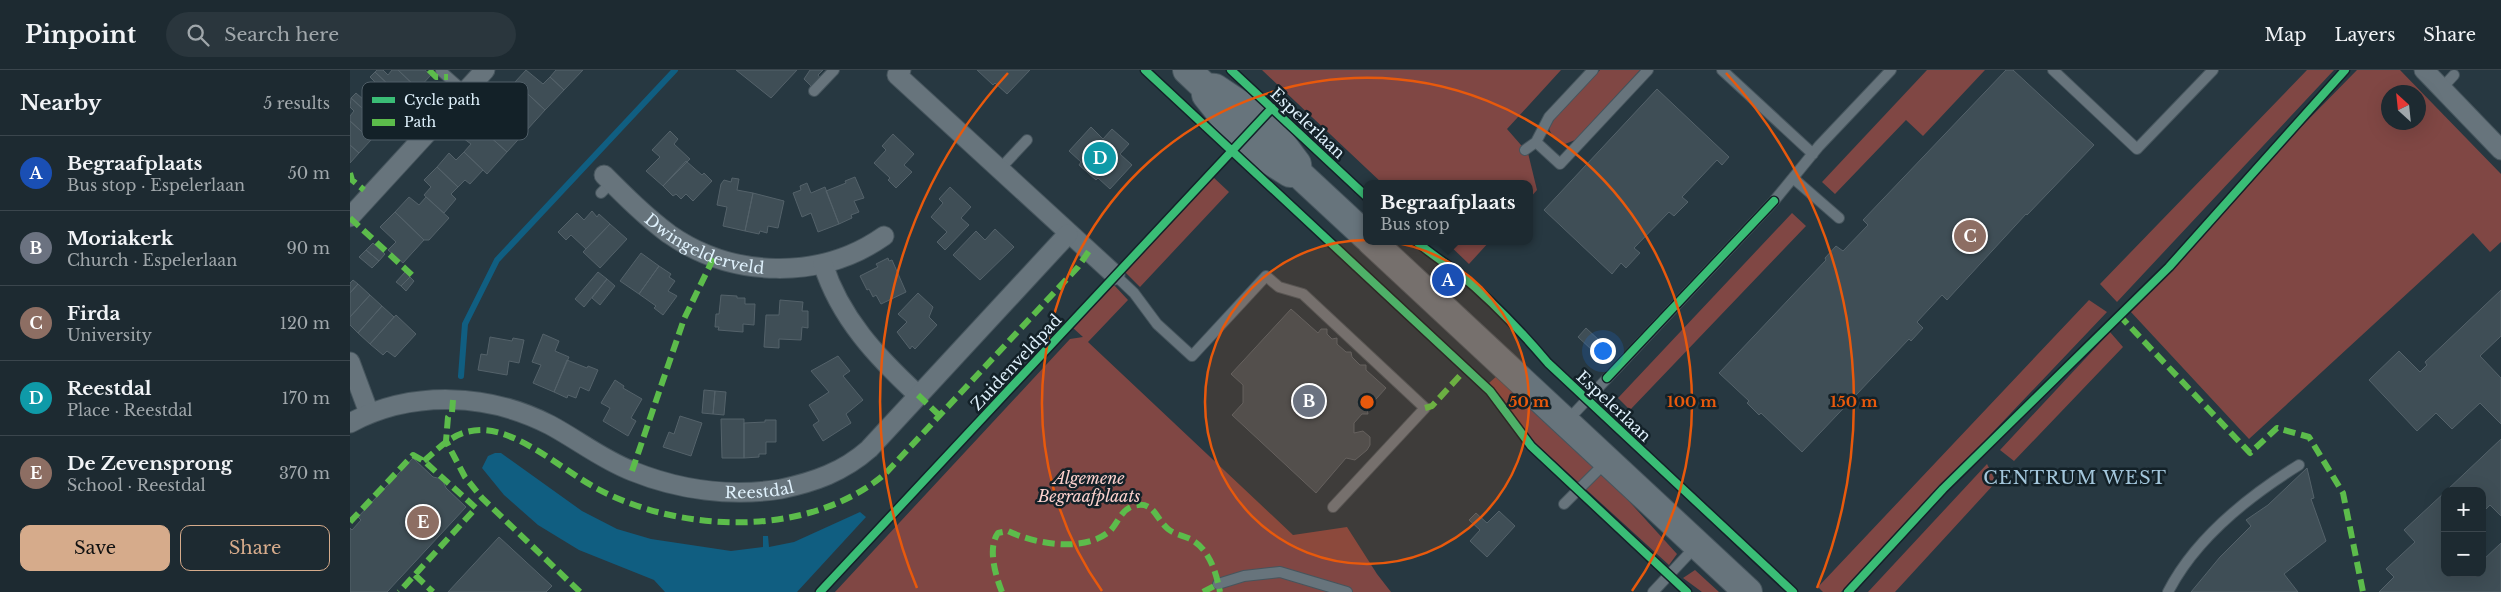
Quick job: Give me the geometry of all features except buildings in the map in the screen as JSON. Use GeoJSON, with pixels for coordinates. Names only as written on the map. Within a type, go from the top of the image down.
{"type":"FeatureCollection","features":[{"type":"Feature","properties":{"kind":"main road","name":"Espelerlaan"},"geometry":{"type":"LineString","coordinates":[[1196,78],[1215,88],[1261,120],[1297,164],[1298,173],[1363,233]]}},
{"type":"Feature","properties":{"kind":"main road"},"geometry":{"type":"LineString","coordinates":[[1375,245],[1748,592]]}},
{"type":"Feature","properties":{"kind":"street"},"geometry":{"type":"LineString","coordinates":[[474,82],[485,70]]}},
{"type":"Feature","properties":{"kind":"street"},"geometry":{"type":"LineString","coordinates":[[901,70],[897,75],[1068,234],[1115,275]]}},
{"type":"Feature","properties":{"kind":"street"},"geometry":{"type":"LineString","coordinates":[[2424,70],[2448,82],[2501,150]]}},
{"type":"Feature","properties":{"kind":"street"},"geometry":{"type":"LineString","coordinates":[[350,217],[421,140]]}},
{"type":"Feature","properties":{"kind":"street","name":"Dwingelderveld"},"geometry":{"type":"LineString","coordinates":[[604,186],[682,242],[702,252],[731,262],[761,267],[792,268],[822,264],[854,253],[884,236]]}},
{"type":"Feature","properties":{"kind":"street","name":"Reestdal"},"geometry":{"type":"LineString","coordinates":[[350,422],[369,413],[403,402],[428,400],[490,404],[522,413],[548,424],[608,460],[655,480],[691,488],[748,492],[807,483],[845,467],[868,449],[1068,234]]}},
{"type":"Feature","properties":{"kind":"street"},"geometry":{"type":"LineString","coordinates":[[822,264],[835,294],[857,331],[875,353],[918,395]]}},
{"type":"Feature","properties":{"kind":"street"},"geometry":{"type":"LineString","coordinates":[[350,362],[369,413]]}},
{"type":"Feature","properties":{"kind":"lane"},"geometry":{"type":"LineString","coordinates":[[814,91],[834,70]]}},
{"type":"Feature","properties":{"kind":"lane"},"geometry":{"type":"LineString","coordinates":[[1525,150],[1536,142],[1549,117],[1593,70]]}},
{"type":"Feature","properties":{"kind":"lane"},"geometry":{"type":"LineString","coordinates":[[1536,142],[1560,164],[1648,70]]}},
{"type":"Feature","properties":{"kind":"lane"},"geometry":{"type":"LineString","coordinates":[[1722,70],[1813,154]]}},
{"type":"Feature","properties":{"kind":"lane","name":"Espelerlaan"},"geometry":{"type":"LineString","coordinates":[[1566,422],[1891,70]]}},
{"type":"Feature","properties":{"kind":"lane"},"geometry":{"type":"LineString","coordinates":[[2053,70],[2137,149],[2213,70]]}},
{"type":"Feature","properties":{"kind":"lane"},"geometry":{"type":"LineString","coordinates":[[441,71],[454,82]]}},
{"type":"Feature","properties":{"kind":"lane"},"geometry":{"type":"LineString","coordinates":[[999,170],[1027,140]]}},
{"type":"Feature","properties":{"kind":"lane"},"geometry":{"type":"LineString","coordinates":[[1793,178],[1839,218]]}},
{"type":"Feature","properties":{"kind":"lane"},"geometry":{"type":"LineString","coordinates":[[1115,275],[1134,293],[1157,324],[1192,356],[1266,276],[1279,288],[1303,294],[1425,408],[1333,506]]}},
{"type":"Feature","properties":{"kind":"lane"},"geometry":{"type":"LineString","coordinates":[[1564,504],[1607,461]]}},
{"type":"Feature","properties":{"kind":"lane"},"geometry":{"type":"LineString","coordinates":[[2168,592],[2191,556],[2213,533],[2262,490],[2299,465]]}},
{"type":"Feature","properties":{"kind":"lane"},"geometry":{"type":"LineString","coordinates":[[1653,592],[1697,544]]}},
{"type":"Feature","properties":{"kind":"lane"},"geometry":{"type":"LineString","coordinates":[[1218,584],[1244,576],[1280,572],[1347,592]]}},
{"type":"Feature","properties":{"kind":"green space"},"geometry":{"type":"Polygon","coordinates":[[[1262,70],[1561,70],[1507,129],[1528,153],[1537,190],[1533,194],[1533,180],[1379,180],[1262,70]]]}},
{"type":"Feature","properties":{"kind":"green space"},"geometry":{"type":"Polygon","coordinates":[[[1600,70],[1640,70],[1575,140],[1565,144],[1554,139],[1549,129],[1553,119],[1600,70]]]}},
{"type":"Feature","properties":{"kind":"green space"},"geometry":{"type":"Polygon","coordinates":[[[1927,70],[1985,70],[1923,136],[1906,120],[1835,194],[1822,182],[1927,70]]]}},
{"type":"Feature","properties":{"kind":"green space"},"geometry":{"type":"Polygon","coordinates":[[[2307,70],[2334,70],[2117,302],[2100,284],[2307,70]]]}},
{"type":"Feature","properties":{"kind":"green space"},"geometry":{"type":"Polygon","coordinates":[[[2357,70],[2400,70],[2415,85],[2381,85],[2381,130],[2426,130],[2426,97],[2501,174],[2501,242],[2490,252],[2473,233],[2249,439],[2130,311],[2300,128],[2357,70]]]}},
{"type":"Feature","properties":{"kind":"green space"},"geometry":{"type":"Polygon","coordinates":[[[1212,176],[1229,192],[1140,287],[1125,272],[1212,176]]]}},
{"type":"Feature","properties":{"kind":"green space"},"geometry":{"type":"Polygon","coordinates":[[[1792,213],[1806,226],[1630,410],[1618,398],[1792,213]]]}},
{"type":"Feature","properties":{"kind":"green space"},"geometry":{"type":"Polygon","coordinates":[[[1449,245],[1486,245],[1469,264],[1449,245]]]}},
{"type":"Feature","properties":{"kind":"green space","name":"Algemene Begraafplaats"},"geometry":{"type":"Polygon","coordinates":[[[1114,285],[1128,300],[1088,342],[1293,535],[1347,527],[1377,574],[1391,592],[835,592],[1070,339],[1083,337],[1073,328],[1114,285]]]}},
{"type":"Feature","properties":{"kind":"green space"},"geometry":{"type":"Polygon","coordinates":[[[2089,300],[2107,312],[1841,592],[1823,592],[1818,587],[2089,300]]]}},
{"type":"Feature","properties":{"kind":"green space"},"geometry":{"type":"Polygon","coordinates":[[[2110,332],[2123,347],[2014,461],[2000,450],[2110,332]]]}},
{"type":"Feature","properties":{"kind":"green space"},"geometry":{"type":"Polygon","coordinates":[[[1498,375],[1606,476],[1677,554],[1669,565],[1522,429],[1504,400],[1489,383],[1498,375]]]}},
{"type":"Feature","properties":{"kind":"green space"},"geometry":{"type":"Polygon","coordinates":[[[1987,464],[1996,482],[1895,592],[1868,592],[1987,464]]]}},
{"type":"Feature","properties":{"kind":"green space"},"geometry":{"type":"Polygon","coordinates":[[[1695,570],[1719,592],[1702,592],[1683,578],[1695,570]]]}},
{"type":"Feature","properties":{"kind":"water"},"geometry":{"type":"Polygon","coordinates":[[[501,453],[582,511],[617,529],[651,539],[731,551],[763,547],[763,536],[768,536],[769,547],[794,542],[860,512],[866,517],[797,592],[665,592],[654,580],[579,550],[538,525],[504,495],[482,468],[488,456],[501,453]]]}},
{"type":"Feature","properties":{"kind":"waterway"},"geometry":{"type":"LineString","coordinates":[[461,376],[465,324],[497,260],[675,70]]}},
{"type":"Feature","properties":{"kind":"marked path"},"geometry":{"type":"LineString","coordinates":[[429,70],[436,77],[448,77]]}},
{"type":"Feature","properties":{"kind":"marked path"},"geometry":{"type":"LineString","coordinates":[[350,173],[352,180],[364,190]]}},
{"type":"Feature","properties":{"kind":"marked path"},"geometry":{"type":"LineString","coordinates":[[350,218],[412,275]]}},
{"type":"Feature","properties":{"kind":"marked path"},"geometry":{"type":"LineString","coordinates":[[424,461],[443,444],[457,436],[482,430],[511,437],[526,444],[596,488],[630,503],[666,514],[705,521],[744,522],[783,519],[820,510],[854,495],[885,474],[1078,267],[1089,251]]}},
{"type":"Feature","properties":{"kind":"marked path"},"geometry":{"type":"LineString","coordinates":[[632,471],[684,319],[714,257]]}},
{"type":"Feature","properties":{"kind":"marked path"},"geometry":{"type":"LineString","coordinates":[[2119,315],[2250,453],[2277,428],[2309,437],[2343,493],[2363,592]]}},
{"type":"Feature","properties":{"kind":"marked path"},"geometry":{"type":"LineString","coordinates":[[1425,408],[1432,406],[1466,369]]}},
{"type":"Feature","properties":{"kind":"marked path"},"geometry":{"type":"LineString","coordinates":[[918,395],[940,416]]}},
{"type":"Feature","properties":{"kind":"marked path"},"geometry":{"type":"LineString","coordinates":[[453,400],[452,412],[448,417],[446,441],[465,477],[482,498],[580,592]]}},
{"type":"Feature","properties":{"kind":"marked path"},"geometry":{"type":"LineString","coordinates":[[350,522],[413,455],[424,461],[476,508],[399,592]]}},
{"type":"Feature","properties":{"kind":"marked path"},"geometry":{"type":"LineString","coordinates":[[1002,592],[995,571],[993,554],[993,546],[998,533],[1008,531],[1045,543],[1073,544],[1087,542],[1099,538],[1110,531],[1125,510],[1140,505],[1154,511],[1170,531],[1188,538],[1201,547],[1214,568],[1220,592]]}},
{"type":"Feature","properties":{"kind":"marked path"},"geometry":{"type":"LineString","coordinates":[[415,575],[433,592]]}},
{"type":"Feature","properties":{"kind":"marked path"},"geometry":{"type":"LineString","coordinates":[[1203,592],[1218,584]]}},
{"type":"Feature","properties":{"kind":"cycle path"},"geometry":{"type":"LineString","coordinates":[[1145,70],[1490,391],[1531,446],[1687,592]]}},
{"type":"Feature","properties":{"kind":"cycle path"},"geometry":{"type":"LineString","coordinates":[[1231,70],[1363,193]]}},
{"type":"Feature","properties":{"kind":"cycle path"},"geometry":{"type":"LineString","coordinates":[[1848,592],[1943,489],[2169,267],[2345,70]]}},
{"type":"Feature","properties":{"kind":"cycle path","name":"Zuidenveldpad"},"geometry":{"type":"LineString","coordinates":[[820,592],[1272,108]]}},
{"type":"Feature","properties":{"kind":"cycle path"},"geometry":{"type":"LineString","coordinates":[[1607,378],[1774,201]]}},
{"type":"Feature","properties":{"kind":"cycle path"},"geometry":{"type":"LineString","coordinates":[[1421,245],[1456,271],[1480,292],[1516,327],[1548,363],[1793,592]]}},
{"type":"Feature","properties":{"kind":"place","name":"Reestdal"},"geometry":{"type":"Point","coordinates":[1100,158]}},
{"type":"Feature","properties":{"kind":"place","name":"Firda"},"geometry":{"type":"Point","coordinates":[1970,236]}},
{"type":"Feature","properties":{"kind":"place","name":"Begraafplaats"},"geometry":{"type":"Point","coordinates":[1448,280]}},
{"type":"Feature","properties":{"kind":"place","name":"Moriakerk"},"geometry":{"type":"Point","coordinates":[1309,401]}},
{"type":"Feature","properties":{"kind":"place","name":"De Zevensprong"},"geometry":{"type":"Point","coordinates":[423,522]}},
{"type":"Feature","properties":{"kind":"district","name":"CENTRUM WEST"},"geometry":{"type":"Point","coordinates":[2075,478]}}]}
